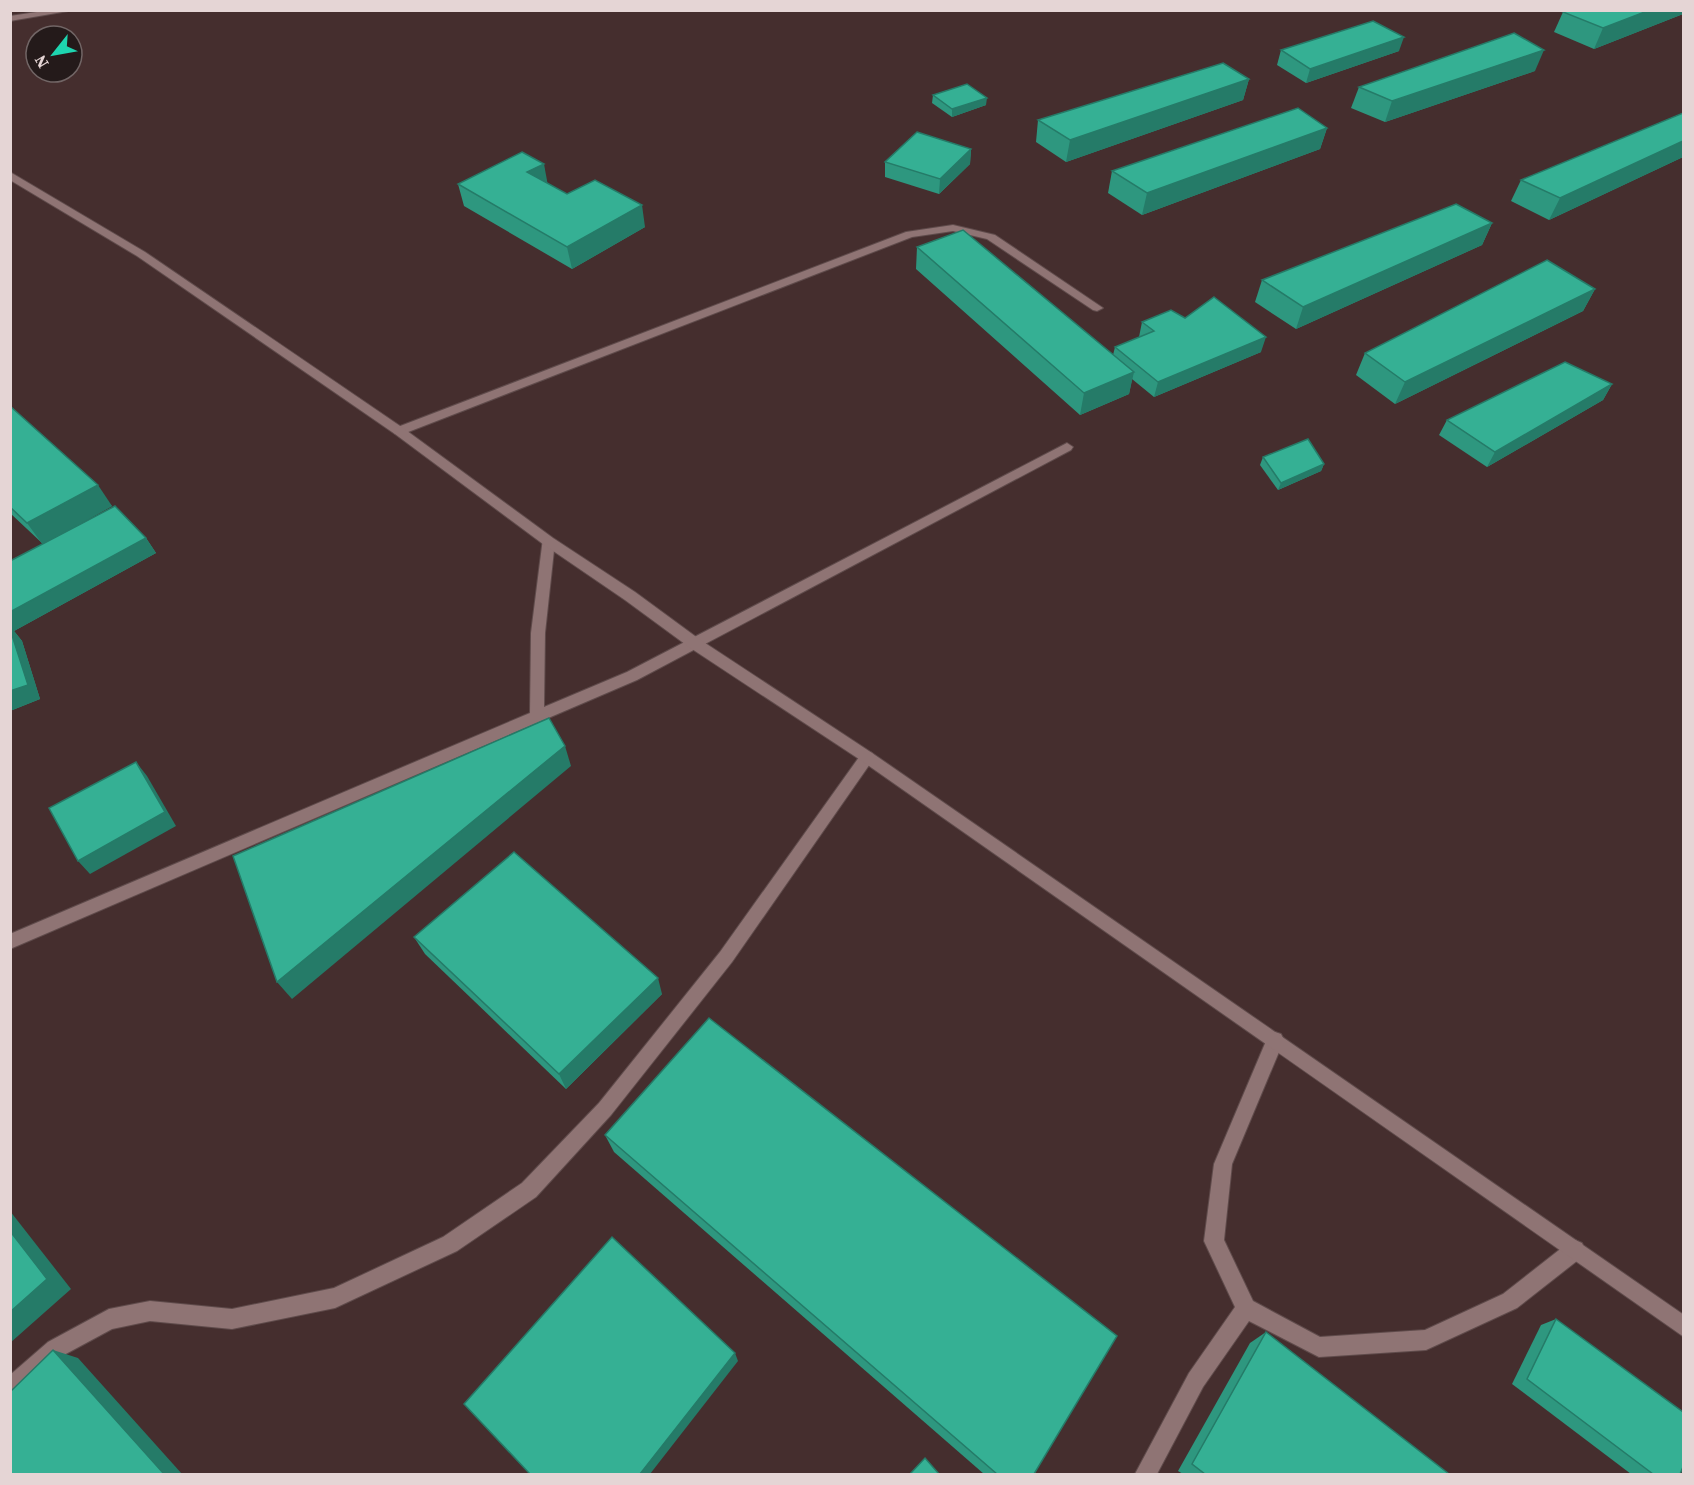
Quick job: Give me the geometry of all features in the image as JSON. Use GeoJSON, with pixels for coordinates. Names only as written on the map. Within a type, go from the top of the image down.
{"type":"FeatureCollection","features":[{"type":"Feature","properties":{"kind":"street"},"geometry":{"type":"LineString","coordinates":[[10,19],[70,10]]}},
{"type":"Feature","properties":{"kind":"street"},"geometry":{"type":"LineString","coordinates":[[10,175],[141,254],[399,431],[548,541],[630,596],[694,643],[867,757],[1683,1326]]}},
{"type":"Feature","properties":{"kind":"street"},"geometry":{"type":"LineString","coordinates":[[399,431],[910,234],[953,228],[991,237],[1097,308]]}},
{"type":"Feature","properties":{"kind":"street"},"geometry":{"type":"LineString","coordinates":[[10,942],[632,676],[1067,447]]}},
{"type":"Feature","properties":{"kind":"street"},"geometry":{"type":"LineString","coordinates":[[537,715],[538,633],[548,541]]}},
{"type":"Feature","properties":{"kind":"street"},"geometry":{"type":"LineString","coordinates":[[10,1389],[55,1349],[109,1319],[150,1311],[232,1320],[335,1298],[450,1245],[530,1190],[605,1109],[726,957],[867,757]]}},
{"type":"Feature","properties":{"kind":"street"},"geometry":{"type":"LineString","coordinates":[[1275,1040],[1223,1164],[1214,1241],[1246,1308],[1319,1347],[1426,1340],[1510,1301],[1575,1250]]}},
{"type":"Feature","properties":{"kind":"street"},"geometry":{"type":"LineString","coordinates":[[1146,1474],[1196,1380],[1246,1308]]}},
{"type":"Feature","properties":{"kind":"building"},"geometry":{"type":"Polygon","coordinates":[[[1567,10],[1650,10],[1603,28],[1563,12],[1567,10]]]}},
{"type":"Feature","properties":{"kind":"building"},"geometry":{"type":"Polygon","coordinates":[[[1373,21],[1404,37],[1310,69],[1281,50],[1373,21]]]}},
{"type":"Feature","properties":{"kind":"building"},"geometry":{"type":"Polygon","coordinates":[[[1514,33],[1544,50],[1392,101],[1359,87],[1514,33]]]}},
{"type":"Feature","properties":{"kind":"building"},"geometry":{"type":"Polygon","coordinates":[[[1223,63],[1249,79],[1070,140],[1038,120],[1223,63]]]}},
{"type":"Feature","properties":{"kind":"building"},"geometry":{"type":"Polygon","coordinates":[[[967,84],[987,98],[952,109],[933,95],[967,84]]]}},
{"type":"Feature","properties":{"kind":"building"},"geometry":{"type":"Polygon","coordinates":[[[1298,108],[1327,128],[1147,193],[1112,171],[1298,108]]]}},
{"type":"Feature","properties":{"kind":"building"},"geometry":{"type":"Polygon","coordinates":[[[1683,113],[1683,141],[1560,198],[1521,180],[1683,113]]]}},
{"type":"Feature","properties":{"kind":"building"},"geometry":{"type":"Polygon","coordinates":[[[917,132],[971,149],[940,179],[885,162],[917,132]]]}},
{"type":"Feature","properties":{"kind":"building"},"geometry":{"type":"Polygon","coordinates":[[[522,152],[544,164],[527,172],[567,194],[595,180],[642,205],[567,247],[458,184],[522,152]]]}},
{"type":"Feature","properties":{"kind":"building"},"geometry":{"type":"Polygon","coordinates":[[[1456,204],[1492,223],[1303,307],[1262,280],[1456,204]]]}},
{"type":"Feature","properties":{"kind":"building"},"geometry":{"type":"Polygon","coordinates":[[[963,230],[1134,372],[1084,393],[917,247],[963,230]]]}},
{"type":"Feature","properties":{"kind":"building"},"geometry":{"type":"Polygon","coordinates":[[[1547,260],[1595,289],[1405,382],[1365,353],[1547,260]]]}},
{"type":"Feature","properties":{"kind":"building"},"geometry":{"type":"Polygon","coordinates":[[[1214,297],[1266,337],[1158,382],[1115,347],[1154,331],[1142,322],[1171,310],[1185,318],[1214,297]]]}},
{"type":"Feature","properties":{"kind":"building"},"geometry":{"type":"Polygon","coordinates":[[[1565,362],[1612,384],[1495,452],[1447,420],[1565,362]]]}},
{"type":"Feature","properties":{"kind":"building"},"geometry":{"type":"Polygon","coordinates":[[[10,406],[98,485],[27,523],[10,507],[10,406]]]}},
{"type":"Feature","properties":{"kind":"building"},"geometry":{"type":"Polygon","coordinates":[[[1308,439],[1324,464],[1281,483],[1263,457],[1308,439]]]}},
{"type":"Feature","properties":{"kind":"building"},"geometry":{"type":"Polygon","coordinates":[[[115,506],[146,538],[10,612],[10,561],[115,506]]]}},
{"type":"Feature","properties":{"kind":"building"},"geometry":{"type":"Polygon","coordinates":[[[10,629],[28,685],[10,691],[10,629]]]}},
{"type":"Feature","properties":{"kind":"building"},"geometry":{"type":"Polygon","coordinates":[[[549,718],[565,746],[277,982],[233,856],[549,718]]]}},
{"type":"Feature","properties":{"kind":"building"},"geometry":{"type":"Polygon","coordinates":[[[136,762],[165,812],[78,861],[49,808],[136,762]]]}},
{"type":"Feature","properties":{"kind":"building"},"geometry":{"type":"Polygon","coordinates":[[[514,852],[658,978],[559,1074],[414,937],[514,852]]]}},
{"type":"Feature","properties":{"kind":"building"},"geometry":{"type":"Polygon","coordinates":[[[709,1018],[1117,1336],[1034,1474],[997,1474],[605,1135],[709,1018]]]}},
{"type":"Feature","properties":{"kind":"building"},"geometry":{"type":"Polygon","coordinates":[[[10,1231],[47,1279],[10,1312],[10,1231]]]}},
{"type":"Feature","properties":{"kind":"building"},"geometry":{"type":"Polygon","coordinates":[[[612,1237],[735,1353],[640,1474],[530,1474],[464,1404],[612,1237]]]}},
{"type":"Feature","properties":{"kind":"building"},"geometry":{"type":"Polygon","coordinates":[[[1556,1319],[1683,1412],[1683,1467],[1680,1474],[1653,1474],[1527,1379],[1556,1319]]]}},
{"type":"Feature","properties":{"kind":"building"},"geometry":{"type":"Polygon","coordinates":[[[1266,1332],[1449,1474],[1205,1474],[1192,1464],[1266,1332]]]}},
{"type":"Feature","properties":{"kind":"building"},"geometry":{"type":"Polygon","coordinates":[[[53,1350],[164,1474],[10,1474],[10,1392],[53,1350]]]}},
{"type":"Feature","properties":{"kind":"building"},"geometry":{"type":"Polygon","coordinates":[[[925,1458],[939,1474],[910,1474],[925,1458]]]}}]}
